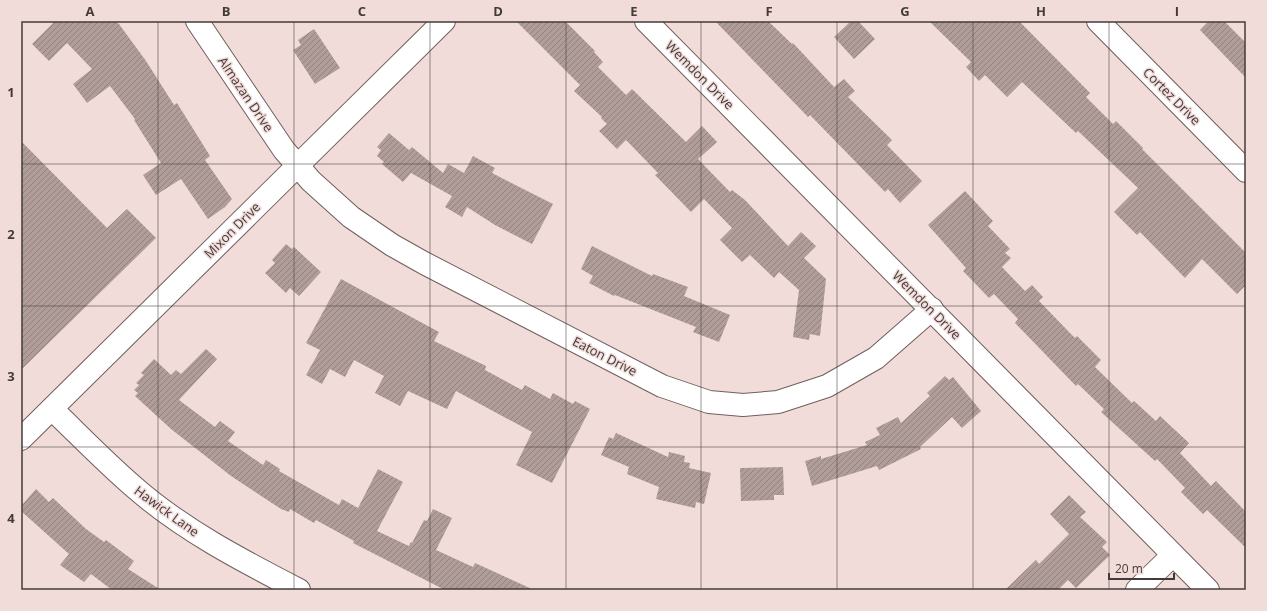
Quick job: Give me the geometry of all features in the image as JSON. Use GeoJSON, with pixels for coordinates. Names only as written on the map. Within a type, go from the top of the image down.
{"type":"FeatureCollection","features":[{"type":"Feature","properties":{"kind":"street","name":"Almazan Drive"},"geometry":{"type":"LineString","coordinates":[[197,21],[284,150],[297,165]]}},
{"type":"Feature","properties":{"kind":"street","name":"Mixon Drive"},"geometry":{"type":"LineString","coordinates":[[21,439],[444,21]]}},
{"type":"Feature","properties":{"kind":"street","name":"Wemdon Drive"},"geometry":{"type":"LineString","coordinates":[[646,21],[1208,590]]}},
{"type":"Feature","properties":{"kind":"street","name":"Cortez Drive"},"geometry":{"type":"LineString","coordinates":[[1098,21],[1246,171]]}},
{"type":"Feature","properties":{"kind":"street","name":"Eaton Drive"},"geometry":{"type":"LineString","coordinates":[[297,165],[311,181],[351,217],[392,245],[662,386],[709,402],[743,405],[778,402],[827,386],[876,358],[932,309]]}},
{"type":"Feature","properties":{"kind":"street","name":"Hawick Lane"},"geometry":{"type":"LineString","coordinates":[[52,409],[134,487],[180,522],[231,555],[299,590]]}},
{"type":"Feature","properties":{"kind":"street"},"geometry":{"type":"LineString","coordinates":[[1137,590],[1173,555]]}},
{"type":"Feature","properties":{"kind":"building"},"geometry":{"type":"Polygon","coordinates":[[[55,21],[115,21],[119,24],[146,61],[174,105],[177,103],[210,156],[205,160],[232,199],[225,207],[208,219],[181,179],[156,195],[143,175],[161,163],[134,120],[135,119],[110,86],[87,103],[73,84],[92,69],[67,43],[49,61],[32,44],[55,21]]]}},
{"type":"Feature","properties":{"kind":"building"},"geometry":{"type":"Polygon","coordinates":[[[516,21],[565,21],[595,51],[594,52],[603,62],[598,67],[626,95],[632,89],[686,142],[702,126],[717,142],[698,159],[730,192],[732,190],[745,200],[788,246],[801,232],[816,246],[804,258],[826,279],[820,336],[810,334],[809,340],[793,337],[799,290],[779,272],[774,278],[750,255],[742,262],[720,240],[732,228],[704,199],[691,212],[655,175],[658,173],[626,140],[617,149],[599,131],[607,124],[601,118],[602,117],[574,91],[580,85],[516,21]]]}},
{"type":"Feature","properties":{"kind":"building"},"geometry":{"type":"Polygon","coordinates":[[[715,21],[768,21],[792,44],[793,43],[834,87],[844,79],[855,91],[848,97],[892,140],[887,145],[922,181],[900,203],[888,189],[885,192],[810,115],[808,117],[715,21]]]}},
{"type":"Feature","properties":{"kind":"building"},"geometry":{"type":"Polygon","coordinates":[[[851,21],[858,21],[875,39],[854,59],[834,37],[851,21]]]}},
{"type":"Feature","properties":{"kind":"building"},"geometry":{"type":"Polygon","coordinates":[[[929,21],[1019,21],[1090,93],[1086,97],[1113,124],[1116,121],[1246,253],[1246,285],[1237,294],[1202,259],[1185,278],[1140,232],[1137,235],[1114,212],[1138,188],[1078,131],[1076,133],[1022,82],[1007,97],[985,75],[979,81],[966,67],[971,62],[929,21]]]}},
{"type":"Feature","properties":{"kind":"building"},"geometry":{"type":"Polygon","coordinates":[[[1209,21],[1224,21],[1246,43],[1246,78],[1200,30],[1209,21]]]}},
{"type":"Feature","properties":{"kind":"building"},"geometry":{"type":"Polygon","coordinates":[[[314,29],[340,68],[315,84],[293,50],[301,45],[298,40],[314,29]]]}},
{"type":"Feature","properties":{"kind":"building"},"geometry":{"type":"Polygon","coordinates":[[[389,133],[409,150],[412,147],[443,173],[448,164],[464,173],[473,156],[495,168],[492,173],[553,204],[532,244],[495,225],[467,207],[462,217],[445,207],[452,196],[411,173],[403,182],[382,164],[384,162],[377,156],[381,150],[377,147],[389,133]]]}},
{"type":"Feature","properties":{"kind":"building"},"geometry":{"type":"Polygon","coordinates":[[[21,141],[107,228],[127,209],[156,238],[21,370],[21,141]]]}},
{"type":"Feature","properties":{"kind":"building"},"geometry":{"type":"Polygon","coordinates":[[[965,191],[993,221],[988,226],[1010,249],[1005,253],[1011,258],[1002,267],[1025,291],[1032,285],[1043,297],[1039,301],[1075,338],[1077,336],[1101,360],[1095,367],[1132,403],[1134,401],[1156,421],[1160,416],[1189,443],[1180,453],[1211,486],[1216,481],[1246,512],[1246,548],[1207,510],[1203,514],[1181,492],[1185,488],[1157,459],[1155,461],[1101,412],[1104,409],[1078,384],[1076,386],[1015,323],[1018,319],[994,294],[989,298],[963,271],[966,268],[928,225],[965,191]]]}},
{"type":"Feature","properties":{"kind":"building"},"geometry":{"type":"Polygon","coordinates":[[[286,244],[292,249],[294,247],[321,272],[299,296],[290,288],[286,293],[265,273],[275,263],[272,260],[286,244]]]}},
{"type":"Feature","properties":{"kind":"building"},"geometry":{"type":"Polygon","coordinates":[[[592,246],[652,276],[653,274],[688,287],[684,296],[730,315],[719,342],[693,332],[696,327],[615,295],[614,296],[589,283],[593,276],[581,269],[592,246]]]}},
{"type":"Feature","properties":{"kind":"building"},"geometry":{"type":"Polygon","coordinates":[[[341,279],[439,332],[434,341],[486,366],[485,370],[522,390],[525,385],[550,399],[553,393],[573,404],[575,401],[590,409],[552,483],[516,465],[532,432],[456,391],[447,409],[408,391],[400,406],[375,393],[384,376],[354,360],[345,377],[330,369],[322,384],[306,375],[320,350],[306,343],[341,279]]]}},
{"type":"Feature","properties":{"kind":"building"},"geometry":{"type":"Polygon","coordinates":[[[206,349],[217,359],[179,400],[215,427],[220,421],[235,432],[228,441],[263,465],[266,460],[280,469],[279,471],[339,505],[342,499],[358,508],[378,469],[403,482],[377,531],[409,546],[424,520],[427,521],[433,509],[452,518],[436,550],[473,567],[475,563],[534,590],[445,590],[353,543],[354,541],[316,520],[314,523],[290,509],[289,512],[281,509],[231,476],[171,429],[135,396],[138,393],[134,390],[139,385],[136,383],[144,375],[141,373],[154,359],[171,375],[176,370],[181,374],[206,349]]]}},
{"type":"Feature","properties":{"kind":"building"},"geometry":{"type":"Polygon","coordinates":[[[945,376],[949,380],[953,377],[981,411],[962,428],[952,417],[920,447],[921,449],[879,470],[877,466],[812,486],[805,461],[821,456],[821,459],[867,445],[865,442],[880,435],[876,428],[898,417],[901,423],[930,396],[927,393],[945,376]]]}},
{"type":"Feature","properties":{"kind":"building"},"geometry":{"type":"Polygon","coordinates":[[[616,433],[668,457],[669,452],[685,456],[684,462],[690,463],[689,468],[711,473],[704,504],[696,502],[695,508],[656,499],[659,487],[627,474],[629,467],[601,455],[609,437],[613,439],[616,433]]]}},
{"type":"Feature","properties":{"kind":"building"},"geometry":{"type":"Polygon","coordinates":[[[783,467],[784,495],[774,495],[774,500],[741,501],[740,468],[783,467]]]}},
{"type":"Feature","properties":{"kind":"building"},"geometry":{"type":"Polygon","coordinates":[[[36,489],[49,502],[53,498],[86,529],[104,542],[106,540],[134,561],[128,569],[161,590],[112,590],[91,574],[84,582],[60,565],[69,554],[21,511],[21,506],[36,489]]]}},
{"type":"Feature","properties":{"kind":"building"},"geometry":{"type":"Polygon","coordinates":[[[1069,495],[1086,512],[1080,517],[1107,542],[1102,547],[1110,555],[1076,588],[1068,580],[1058,590],[1005,590],[1036,560],[1039,564],[1069,534],[1050,514],[1069,495]]]}}]}
